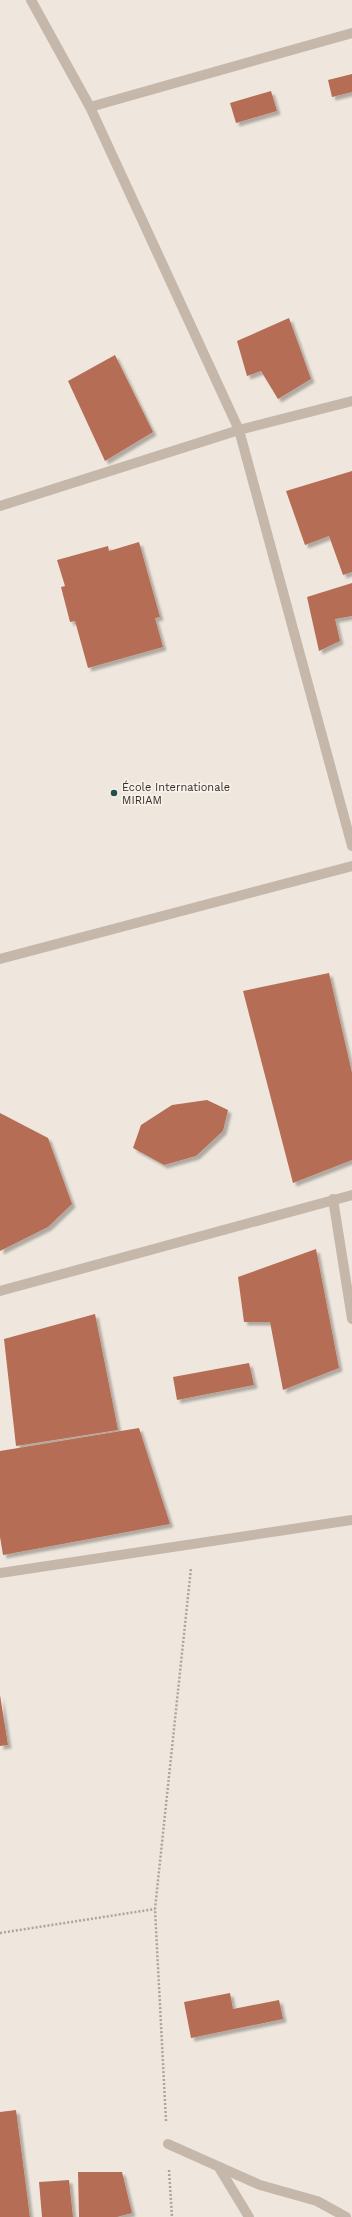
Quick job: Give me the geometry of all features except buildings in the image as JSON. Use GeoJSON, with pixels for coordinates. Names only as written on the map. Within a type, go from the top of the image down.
{"type":"FeatureCollection","features":[{"type":"Feature","properties":{"kind":"street"},"geometry":{"type":"LineString","coordinates":[[31,0],[90,107],[239,430],[352,846]]}},
{"type":"Feature","properties":{"kind":"street"},"geometry":{"type":"LineString","coordinates":[[90,107],[352,33]]}},
{"type":"Feature","properties":{"kind":"street"},"geometry":{"type":"LineString","coordinates":[[0,506],[239,430],[352,401]]}},
{"type":"Feature","properties":{"kind":"street"},"geometry":{"type":"LineString","coordinates":[[0,959],[352,866]]}},
{"type":"Feature","properties":{"kind":"street"},"geometry":{"type":"LineString","coordinates":[[0,1291],[352,1195]]}},
{"type":"Feature","properties":{"kind":"street"},"geometry":{"type":"LineString","coordinates":[[333,1199],[352,1320]]}},
{"type":"Feature","properties":{"kind":"street"},"geometry":{"type":"LineString","coordinates":[[0,1574],[352,1520]]}},
{"type":"Feature","properties":{"kind":"street"},"geometry":{"type":"LineString","coordinates":[[168,2144],[260,2185],[317,2201],[346,2217]]}},
{"type":"Feature","properties":{"kind":"street"},"geometry":{"type":"LineString","coordinates":[[218,2166],[249,2217]]}},
{"type":"Feature","properties":{"kind":"path"},"geometry":{"type":"LineString","coordinates":[[172,2217],[155,1909],[193,1545]]}},
{"type":"Feature","properties":{"kind":"path"},"geometry":{"type":"LineString","coordinates":[[0,1933],[155,1909]]}},
{"type":"Feature","properties":{"kind":"place","name":"École Internationale MIRIAM"},"geometry":{"type":"Point","coordinates":[114,793]}}]}
